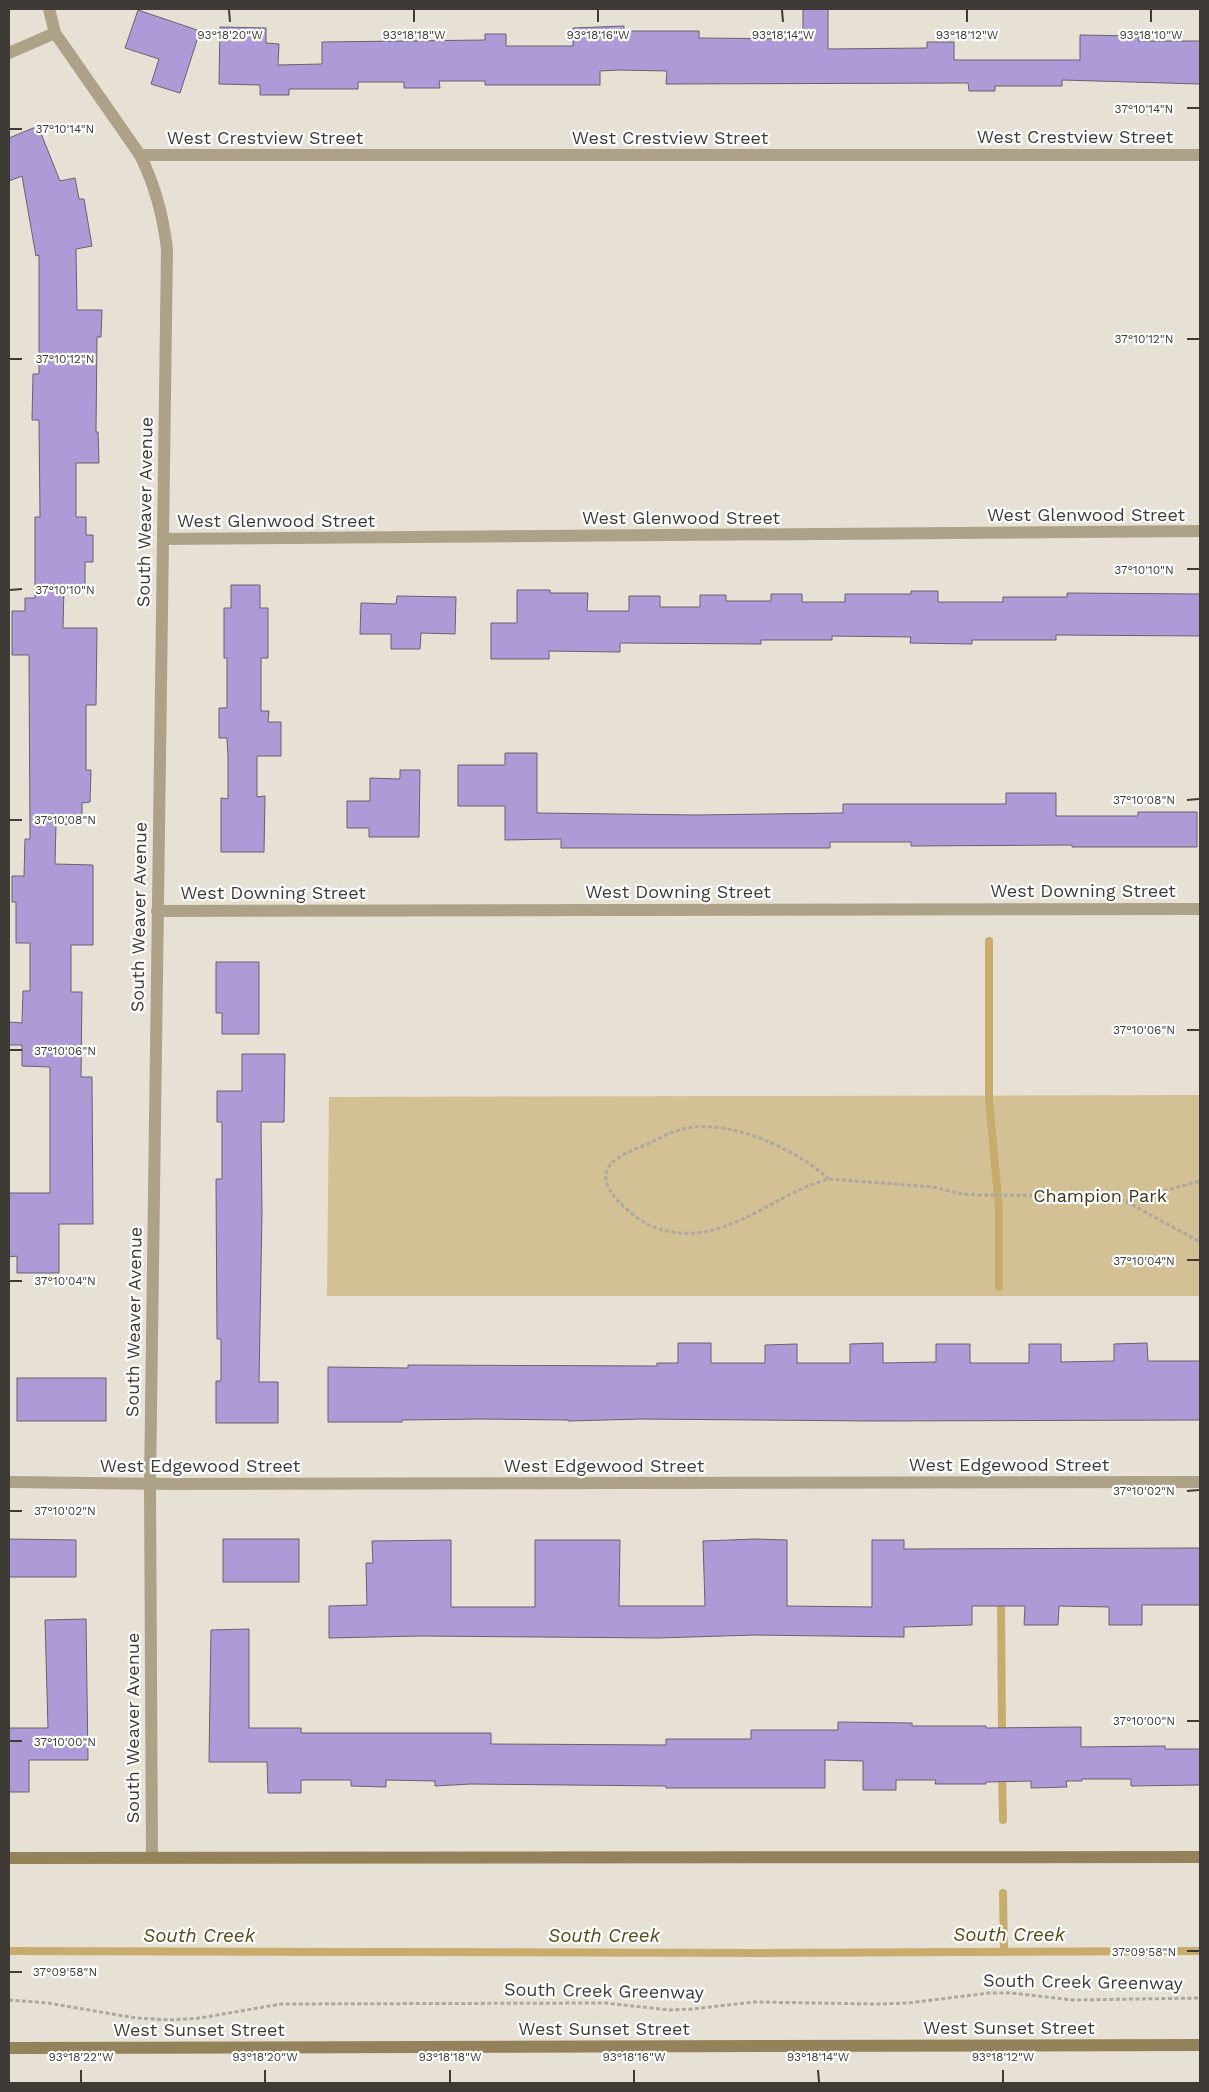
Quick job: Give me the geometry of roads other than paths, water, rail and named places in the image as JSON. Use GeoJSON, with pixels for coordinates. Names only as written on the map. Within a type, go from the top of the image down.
{"type":"FeatureCollection","features":[{"type":"Feature","properties":{"kind":"main road"},"geometry":{"type":"LineString","coordinates":[[9,1858],[1200,1857]]}},
{"type":"Feature","properties":{"kind":"main road","name":"West Sunset Street"},"geometry":{"type":"LineString","coordinates":[[9,2048],[1200,2045]]}},
{"type":"Feature","properties":{"kind":"street","name":"South Weaver Avenue"},"geometry":{"type":"LineString","coordinates":[[49,9],[55,33],[140,155],[156,190],[167,249],[150,1484],[152,1858]]}},
{"type":"Feature","properties":{"kind":"street"},"geometry":{"type":"LineString","coordinates":[[9,53],[55,33]]}},
{"type":"Feature","properties":{"kind":"street","name":"West Crestview Street"},"geometry":{"type":"LineString","coordinates":[[140,155],[1200,155]]}},
{"type":"Feature","properties":{"kind":"street","name":"West Glenwood Street"},"geometry":{"type":"LineString","coordinates":[[163,539],[1200,531]]}},
{"type":"Feature","properties":{"kind":"street","name":"West Downing Street"},"geometry":{"type":"LineString","coordinates":[[157,911],[1200,909]]}},
{"type":"Feature","properties":{"kind":"street","name":"West Edgewood Street"},"geometry":{"type":"LineString","coordinates":[[9,1482],[150,1484],[1200,1482]]}},
{"type":"Feature","properties":{"kind":"waterway"},"geometry":{"type":"LineString","coordinates":[[989,941],[989,1099],[999,1209],[999,1287]]}},
{"type":"Feature","properties":{"kind":"waterway"},"geometry":{"type":"LineString","coordinates":[[1001,1596],[1002,1737]]}},
{"type":"Feature","properties":{"kind":"waterway"},"geometry":{"type":"LineString","coordinates":[[1002,1773],[1003,1820]]}},
{"type":"Feature","properties":{"kind":"waterway"},"geometry":{"type":"LineString","coordinates":[[1003,1893],[1004,1951]]}},
{"type":"Feature","properties":{"kind":"waterway","name":"South Creek"},"geometry":{"type":"LineString","coordinates":[[9,1951],[759,1953],[1200,1951]]}},
{"type":"Feature","properties":{"kind":"park label","name":"Champion Park"},"geometry":{"type":"Point","coordinates":[1100,1196]}}]}
